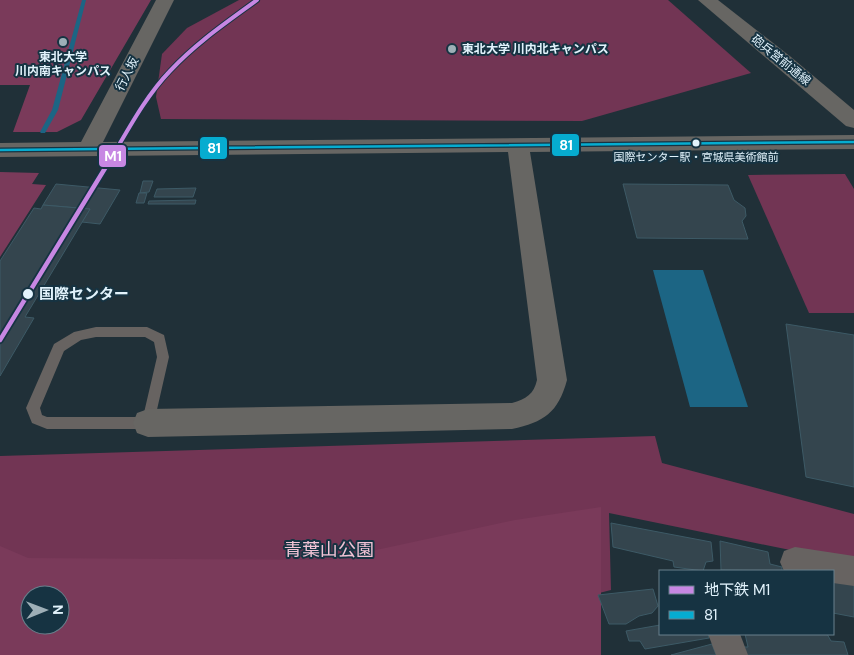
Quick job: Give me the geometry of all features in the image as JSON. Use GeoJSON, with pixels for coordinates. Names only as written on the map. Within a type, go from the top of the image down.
{"type":"FeatureCollection","features":[{"type":"Feature","properties":{"kind":"street","name":"行人坂"},"geometry":{"type":"LineString","coordinates":[[89,148],[165,0]]}},
{"type":"Feature","properties":{"kind":"street","name":"砲兵営前通線"},"geometry":{"type":"LineString","coordinates":[[707,0],[784,61],[854,121]]}},
{"type":"Feature","properties":{"kind":"street"},"geometry":{"type":"LineString","coordinates":[[0,150],[854,142]]}},
{"type":"Feature","properties":{"kind":"street"},"geometry":{"type":"LineString","coordinates":[[148,423],[512,416],[529,412],[542,404],[550,394],[552,380],[518,144]]}},
{"type":"Feature","properties":{"kind":"street"},"geometry":{"type":"LineString","coordinates":[[795,562],[854,572]]}},
{"type":"Feature","properties":{"kind":"street"},"geometry":{"type":"LineString","coordinates":[[724,635],[732,655]]}},
{"type":"Feature","properties":{"kind":"lane"},"geometry":{"type":"LineString","coordinates":[[96,332],[147,332],[160,339],[163,357],[148,423],[47,423],[37,420],[33,408],[59,348],[78,336],[96,332]]}},
{"type":"Feature","properties":{"kind":"green space","name":"東北大学 川内北キャンパス"},"geometry":{"type":"Polygon","coordinates":[[[239,0],[668,0],[751,73],[582,121],[161,119],[156,97],[162,54],[187,28],[239,0]]]}},
{"type":"Feature","properties":{"kind":"green space"},"geometry":{"type":"Polygon","coordinates":[[[845,174],[854,189],[854,313],[809,313],[748,175],[845,174]]]}},
{"type":"Feature","properties":{"kind":"green space","name":"青葉山公園"},"geometry":{"type":"Polygon","coordinates":[[[655,436],[662,463],[854,514],[854,563],[609,513],[611,590],[456,629],[337,655],[0,655],[0,456],[655,436]]]}},
{"type":"Feature","properties":{"kind":"shaded area","name":"東北大学 川内南キャンパス"},"geometry":{"type":"Polygon","coordinates":[[[0,0],[151,0],[81,120],[57,132],[13,132],[30,85],[0,85],[0,0]]]}},
{"type":"Feature","properties":{"kind":"shaded area"},"geometry":{"type":"Polygon","coordinates":[[[0,172],[39,173],[32,184],[46,185],[0,257],[0,172]]]}},
{"type":"Feature","properties":{"kind":"shaded area"},"geometry":{"type":"Polygon","coordinates":[[[601,507],[601,655],[0,655],[0,546],[28,558],[330,560],[515,520],[601,507]]]}},
{"type":"Feature","properties":{"kind":"water"},"geometry":{"type":"Polygon","coordinates":[[[653,270],[703,270],[748,407],[690,407],[653,270]]]}},
{"type":"Feature","properties":{"kind":"building"},"geometry":{"type":"Polygon","coordinates":[[[143,181],[153,181],[149,192],[140,193],[143,181]]]}},
{"type":"Feature","properties":{"kind":"building"},"geometry":{"type":"Polygon","coordinates":[[[56,184],[120,190],[100,224],[82,222],[90,209],[43,205],[56,184]]]}},
{"type":"Feature","properties":{"kind":"building"},"geometry":{"type":"Polygon","coordinates":[[[623,184],[728,185],[734,200],[745,208],[746,216],[742,221],[748,239],[637,238],[623,184]]]}},
{"type":"Feature","properties":{"kind":"building"},"geometry":{"type":"Polygon","coordinates":[[[196,188],[193,197],[154,197],[157,189],[196,188]]]}},
{"type":"Feature","properties":{"kind":"building"},"geometry":{"type":"Polygon","coordinates":[[[139,193],[147,193],[144,203],[136,203],[139,193]]]}},
{"type":"Feature","properties":{"kind":"building"},"geometry":{"type":"Polygon","coordinates":[[[196,200],[195,204],[148,204],[149,201],[196,200]]]}},
{"type":"Feature","properties":{"kind":"building","name":"国際センター"},"geometry":{"type":"Polygon","coordinates":[[[43,205],[90,209],[25,317],[34,318],[0,376],[0,261],[34,208],[41,209],[43,205]]]}},
{"type":"Feature","properties":{"kind":"building"},"geometry":{"type":"Polygon","coordinates":[[[786,324],[854,335],[854,487],[806,477],[786,324]]]}},
{"type":"Feature","properties":{"kind":"building"},"geometry":{"type":"Polygon","coordinates":[[[611,523],[711,542],[713,561],[706,562],[703,570],[674,567],[673,561],[613,547],[611,523]]]}},
{"type":"Feature","properties":{"kind":"building"},"geometry":{"type":"Polygon","coordinates":[[[720,541],[768,552],[770,564],[782,567],[782,570],[721,570],[720,541]]]}},
{"type":"Feature","properties":{"kind":"building"},"geometry":{"type":"Polygon","coordinates":[[[834,578],[854,583],[854,617],[834,613],[834,578]]]}},
{"type":"Feature","properties":{"kind":"building"},"geometry":{"type":"Polygon","coordinates":[[[653,589],[658,606],[652,613],[639,616],[626,624],[609,624],[598,595],[653,589]]]}},
{"type":"Feature","properties":{"kind":"building"},"geometry":{"type":"Polygon","coordinates":[[[659,625],[659,635],[708,635],[709,638],[645,649],[640,641],[629,641],[626,631],[659,625]]]}},
{"type":"Feature","properties":{"kind":"building"},"geometry":{"type":"Polygon","coordinates":[[[745,635],[828,635],[831,641],[844,642],[848,655],[746,655],[743,647],[748,647],[745,635]]]}},
{"type":"Feature","properties":{"kind":"building"},"geometry":{"type":"Polygon","coordinates":[[[712,644],[716,655],[671,655],[712,644]]]}},
{"type":"Feature","properties":{"kind":"waterway"},"geometry":{"type":"LineString","coordinates":[[43,132],[55,110],[84,0]]}},
{"type":"Feature","properties":{"kind":"metro line","name":"M1"},"geometry":{"type":"LineString","coordinates":[[0,340],[136,117],[170,71],[212,33],[257,0]]}},
{"type":"Feature","properties":{"kind":"transit line","name":"81"},"geometry":{"type":"LineString","coordinates":[[0,150],[854,142]]}},
{"type":"Feature","properties":{"kind":"place","name":"東北大学 川内南キャンパス"},"geometry":{"type":"Point","coordinates":[63,42]}},
{"type":"Feature","properties":{"kind":"place","name":"東北大学 川内北キャンパス"},"geometry":{"type":"Point","coordinates":[452,49]}},
{"type":"Feature","properties":{"kind":"place","name":"国際センター駅・宮城県美術館前"},"geometry":{"type":"Point","coordinates":[696,143]}},
{"type":"Feature","properties":{"kind":"place","name":"国際センター"},"geometry":{"type":"Point","coordinates":[28,294]}}]}
